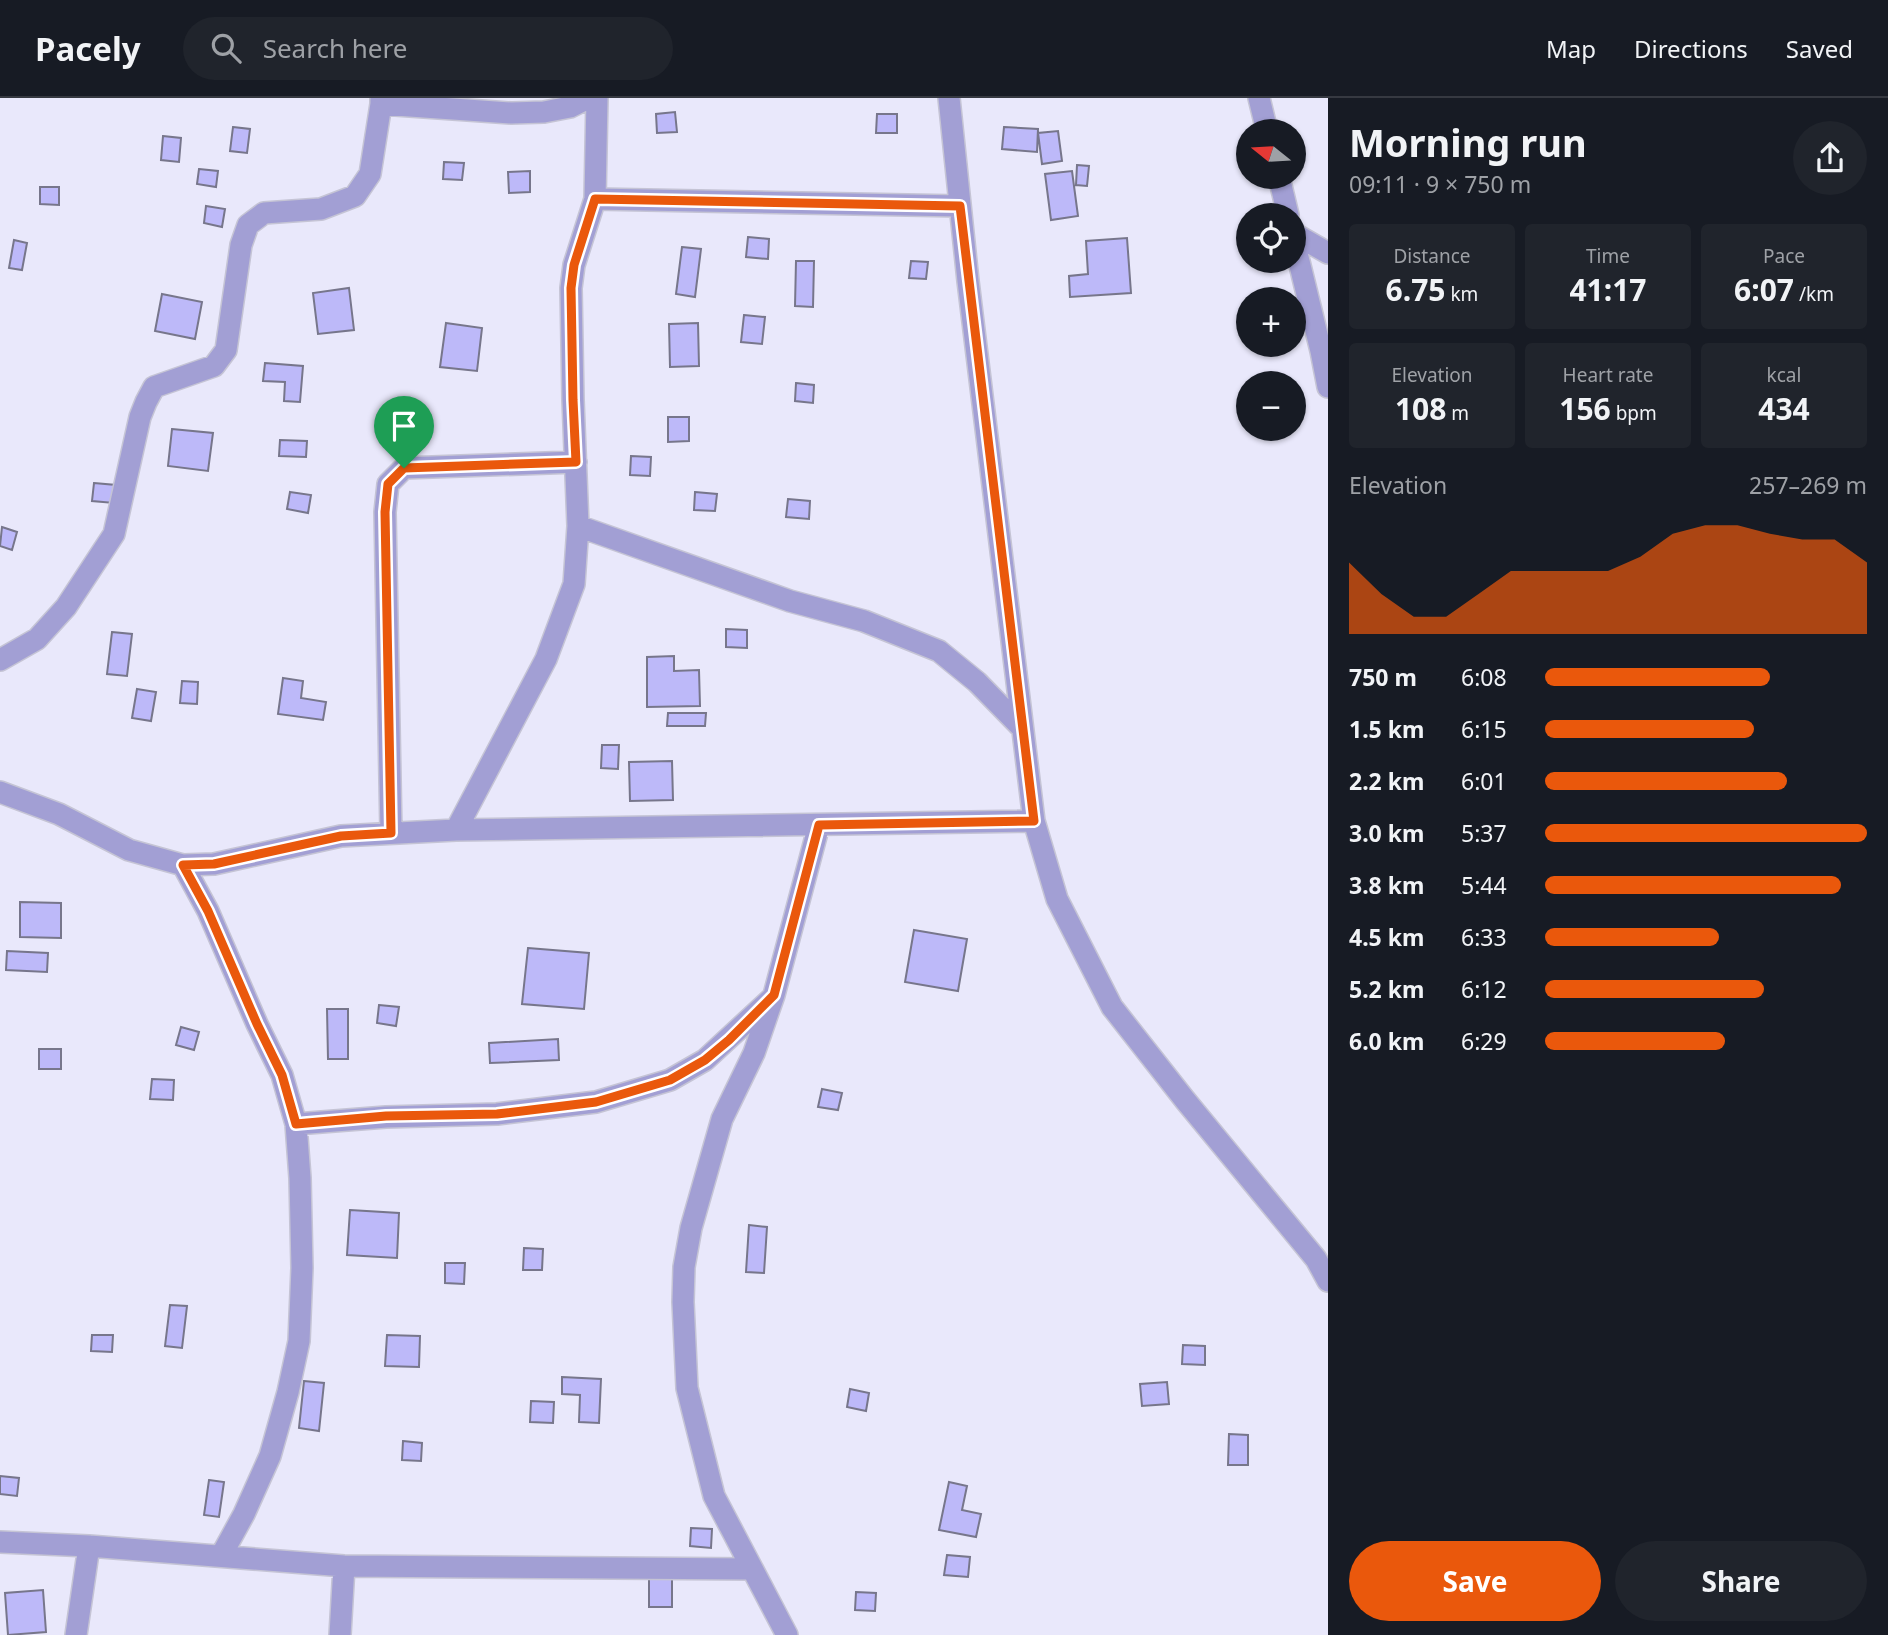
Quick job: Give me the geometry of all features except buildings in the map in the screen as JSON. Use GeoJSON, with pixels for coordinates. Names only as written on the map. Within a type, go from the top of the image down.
{"type":"FeatureCollection","features":[{"type":"Feature","properties":{"kind":"street"},"geometry":{"type":"LineString","coordinates":[[0,660],[37,639],[66,607],[114,534],[140,417],[154,387],[214,366],[226,350],[241,245],[248,225],[264,213],[321,209],[355,196],[370,174],[381,101],[512,113],[570,107],[588,98]]}},
{"type":"Feature","properties":{"kind":"street"},"geometry":{"type":"LineString","coordinates":[[456,830],[546,659],[574,584],[578,526],[571,288],[574,265],[595,199],[597,98]]}},
{"type":"Feature","properties":{"kind":"street"},"geometry":{"type":"LineString","coordinates":[[949,98],[1034,821],[1057,899],[1112,1007],[1316,1259],[1328,1281]]}},
{"type":"Feature","properties":{"kind":"street"},"geometry":{"type":"LineString","coordinates":[[1259,98],[1264,119]]}},
{"type":"Feature","properties":{"kind":"street"},"geometry":{"type":"LineString","coordinates":[[595,199],[960,206]]}},
{"type":"Feature","properties":{"kind":"street"},"geometry":{"type":"LineString","coordinates":[[1306,242],[1328,253]]}},
{"type":"Feature","properties":{"kind":"street"},"geometry":{"type":"LineString","coordinates":[[1302,273],[1328,387]]}},
{"type":"Feature","properties":{"kind":"street"},"geometry":{"type":"LineString","coordinates":[[391,833],[385,512],[388,484],[404,468],[576,462]]}},
{"type":"Feature","properties":{"kind":"street"},"geometry":{"type":"LineString","coordinates":[[578,526],[790,601],[864,621],[939,651],[977,682],[1023,728]]}},
{"type":"Feature","properties":{"kind":"street"},"geometry":{"type":"LineString","coordinates":[[0,792],[59,814],[129,850],[183,865],[214,864],[341,836],[391,833],[1034,821]]}},
{"type":"Feature","properties":{"kind":"street"},"geometry":{"type":"LineString","coordinates":[[787,1635],[714,1496],[687,1388],[684,1267],[691,1228],[722,1119],[754,1053],[774,995],[819,825]]}},
{"type":"Feature","properties":{"kind":"street"},"geometry":{"type":"LineString","coordinates":[[183,865],[208,911],[282,1075],[296,1124],[300,1178],[302,1255],[299,1341],[270,1455],[244,1514],[221,1556]]}},
{"type":"Feature","properties":{"kind":"street"},"geometry":{"type":"LineString","coordinates":[[296,1124],[386,1116],[497,1114],[596,1102],[670,1080],[705,1060],[774,995]]}},
{"type":"Feature","properties":{"kind":"street"},"geometry":{"type":"LineString","coordinates":[[0,1542],[89,1546],[344,1566],[752,1569]]}},
{"type":"Feature","properties":{"kind":"street"},"geometry":{"type":"LineString","coordinates":[[76,1635],[89,1546]]}},
{"type":"Feature","properties":{"kind":"street"},"geometry":{"type":"LineString","coordinates":[[340,1635],[344,1566]]}},
{"type":"Feature","properties":{"kind":"route"},"geometry":{"type":"LineString","coordinates":[[595,199],[960,206],[1034,821],[819,825],[774,995],[705,1060],[670,1080],[596,1102],[497,1114],[386,1116],[296,1124],[282,1075],[208,911],[183,865],[214,864],[341,836],[391,833],[385,512],[388,484],[404,468],[576,462],[571,288],[580,242],[595,199]]}}]}
